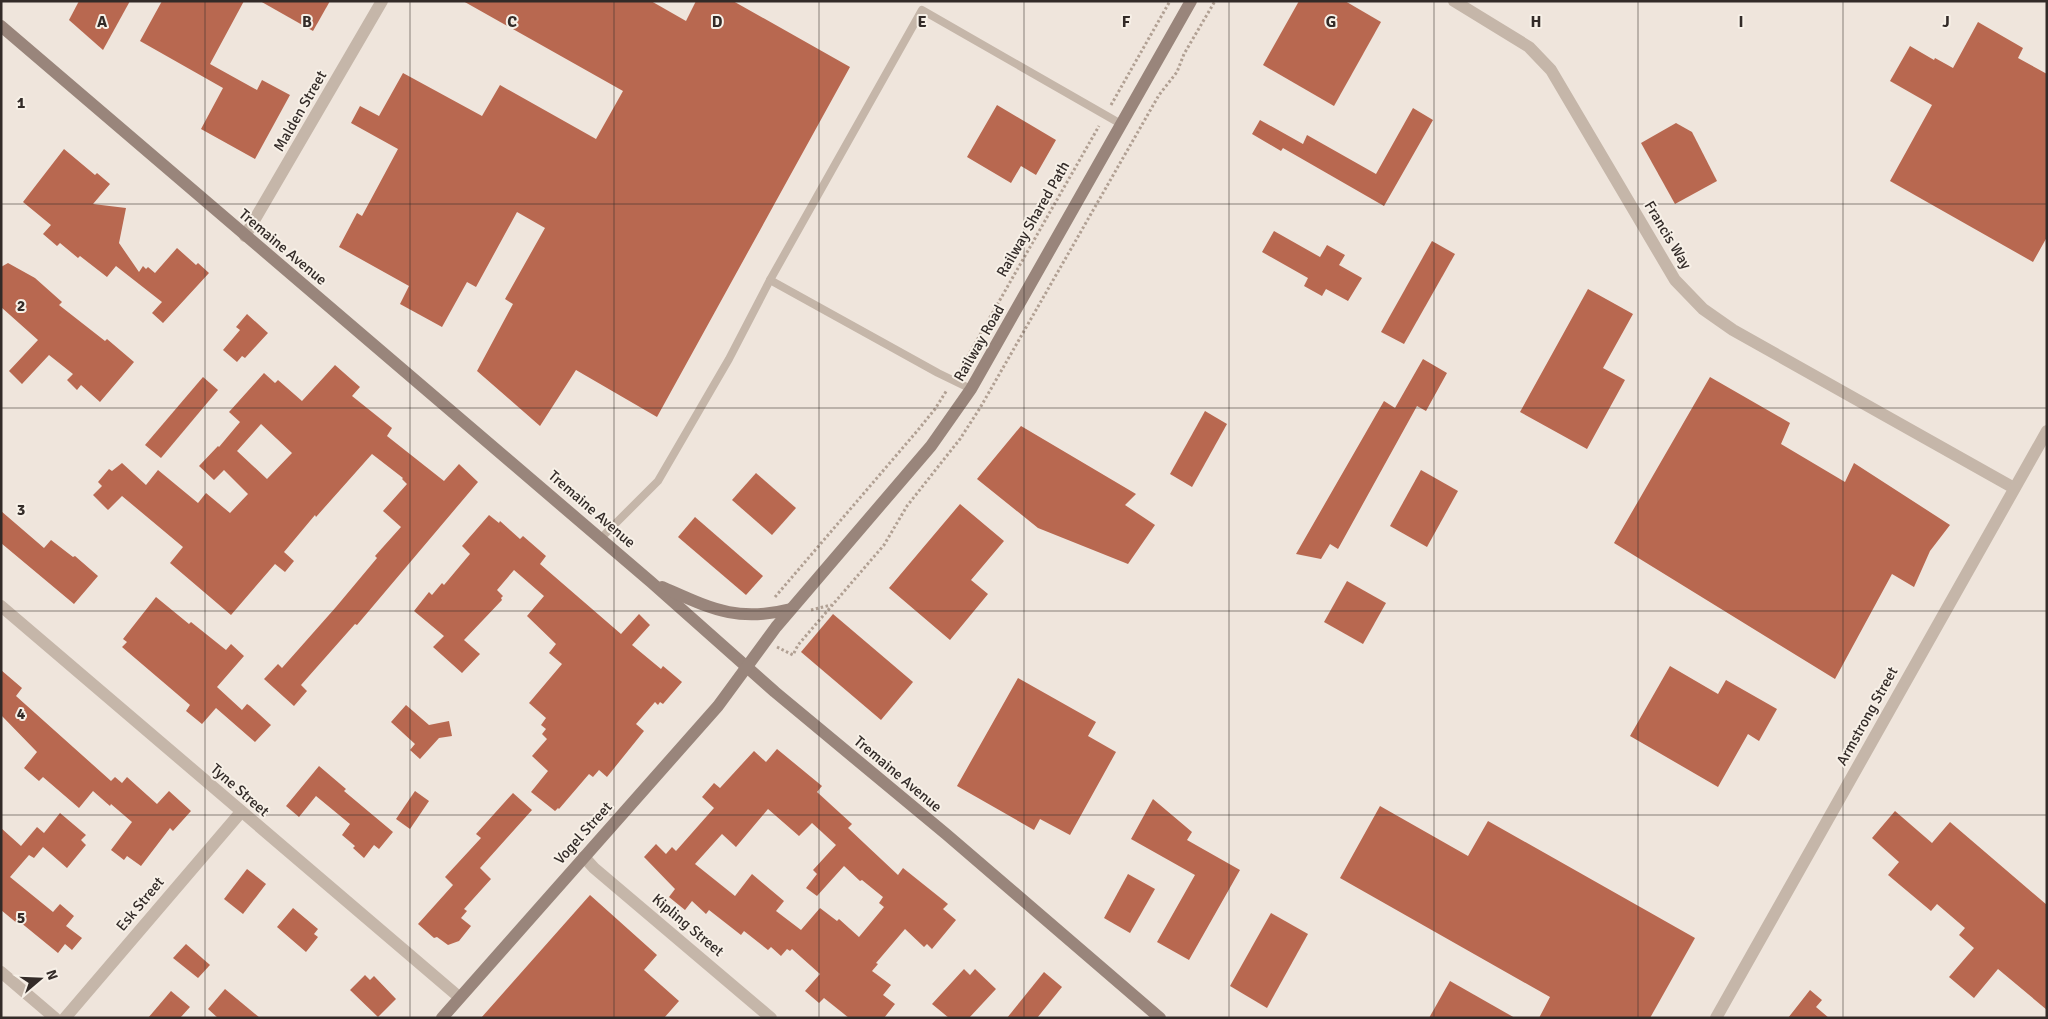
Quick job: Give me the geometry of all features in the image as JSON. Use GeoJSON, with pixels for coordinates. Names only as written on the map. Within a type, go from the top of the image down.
{"type":"FeatureCollection","features":[{"type":"Feature","properties":{"kind":"main road","name":"Railway Road"},"geometry":{"type":"LineString","coordinates":[[747,668],[771,633],[931,446],[971,389],[1191,1]]}},
{"type":"Feature","properties":{"kind":"main road","name":"Tremaine Avenue"},"geometry":{"type":"LineString","coordinates":[[1,26],[601,538],[747,668],[1160,1018]]}},
{"type":"Feature","properties":{"kind":"main road"},"geometry":{"type":"LineString","coordinates":[[652,582],[731,614],[768,615],[791,609]]}},
{"type":"Feature","properties":{"kind":"main road","name":"Vogel Street"},"geometry":{"type":"LineString","coordinates":[[442,1018],[718,706],[747,668]]}},
{"type":"Feature","properties":{"kind":"street","name":"Malden Street"},"geometry":{"type":"LineString","coordinates":[[245,236],[382,1]]}},
{"type":"Feature","properties":{"kind":"street","name":"Francis Way"},"geometry":{"type":"LineString","coordinates":[[1454,1],[1529,47],[1551,70],[1675,280],[1704,309],[1733,330],[2014,488]]}},
{"type":"Feature","properties":{"kind":"street","name":"Armstrong Street"},"geometry":{"type":"LineString","coordinates":[[1716,1018],[2047,431]]}},
{"type":"Feature","properties":{"kind":"street","name":"Tyne Street"},"geometry":{"type":"LineString","coordinates":[[1,606],[459,998]]}},
{"type":"Feature","properties":{"kind":"street","name":"Esk Street"},"geometry":{"type":"LineString","coordinates":[[65,1018],[240,812]]}},
{"type":"Feature","properties":{"kind":"street","name":"Kipling Street"},"geometry":{"type":"LineString","coordinates":[[584,857],[771,1018]]}},
{"type":"Feature","properties":{"kind":"street"},"geometry":{"type":"LineString","coordinates":[[1,972],[55,1018]]}},
{"type":"Feature","properties":{"kind":"lane"},"geometry":{"type":"LineString","coordinates":[[601,538],[658,481],[922,10],[1121,124]]}},
{"type":"Feature","properties":{"kind":"lane"},"geometry":{"type":"LineString","coordinates":[[770,280],[971,389]]}},
{"type":"Feature","properties":{"kind":"path","name":"Railway Shared Path"},"geometry":{"type":"LineString","coordinates":[[773,603],[775,596],[936,409],[1170,1]]}},
{"type":"Feature","properties":{"kind":"path"},"geometry":{"type":"LineString","coordinates":[[823,607],[831,605]]}},
{"type":"Feature","properties":{"kind":"building"},"geometry":{"type":"Polygon","coordinates":[[[79,1],[130,1],[103,50],[69,20],[79,1]]]}},
{"type":"Feature","properties":{"kind":"building"},"geometry":{"type":"Polygon","coordinates":[[[162,1],[244,1],[210,64],[257,90],[262,80],[290,95],[255,159],[201,129],[223,88],[140,41],[162,1]]]}},
{"type":"Feature","properties":{"kind":"building"},"geometry":{"type":"Polygon","coordinates":[[[260,1],[330,1],[313,31],[260,1]]]}},
{"type":"Feature","properties":{"kind":"building"},"geometry":{"type":"Polygon","coordinates":[[[463,1],[651,1],[686,21],[696,1],[733,1],[850,67],[657,417],[576,370],[540,426],[477,371],[513,304],[505,299],[545,228],[517,212],[476,287],[467,282],[442,327],[400,304],[409,286],[339,247],[357,213],[362,216],[398,149],[351,123],[360,106],[379,116],[403,73],[482,116],[500,85],[596,139],[623,91],[463,1]]]}},
{"type":"Feature","properties":{"kind":"building"},"geometry":{"type":"Polygon","coordinates":[[[1299,1],[1345,1],[1381,22],[1334,106],[1263,65],[1299,1]]]}},
{"type":"Feature","properties":{"kind":"building"},"geometry":{"type":"Polygon","coordinates":[[[1978,22],[2023,48],[2018,58],[2047,74],[2047,237],[2033,262],[1890,181],[1932,105],[1890,81],[1910,46],[1934,60],[1935,58],[1953,68],[1978,22]]]}},
{"type":"Feature","properties":{"kind":"building"},"geometry":{"type":"Polygon","coordinates":[[[997,105],[1056,140],[1036,175],[1021,166],[1011,183],[967,157],[997,105]]]}},
{"type":"Feature","properties":{"kind":"building"},"geometry":{"type":"Polygon","coordinates":[[[1413,108],[1433,120],[1384,206],[1283,148],[1281,151],[1252,134],[1260,120],[1303,144],[1307,135],[1376,174],[1413,108]]]}},
{"type":"Feature","properties":{"kind":"building"},"geometry":{"type":"Polygon","coordinates":[[[1676,123],[1692,132],[1717,181],[1675,204],[1641,143],[1676,123]]]}},
{"type":"Feature","properties":{"kind":"building"},"geometry":{"type":"Polygon","coordinates":[[[64,149],[95,175],[97,173],[110,184],[93,204],[126,208],[119,243],[139,272],[143,266],[146,269],[148,267],[155,273],[177,248],[196,265],[198,263],[209,273],[163,323],[152,313],[162,302],[116,266],[107,277],[80,256],[78,258],[60,243],[57,246],[43,234],[51,225],[23,202],[64,149]]]}},
{"type":"Feature","properties":{"kind":"building"},"geometry":{"type":"Polygon","coordinates":[[[1274,231],[1320,257],[1327,245],[1345,255],[1339,265],[1362,278],[1348,301],[1326,289],[1322,296],[1304,286],[1308,278],[1262,252],[1274,231]]]}},
{"type":"Feature","properties":{"kind":"building"},"geometry":{"type":"Polygon","coordinates":[[[1432,241],[1455,254],[1404,344],[1381,332],[1432,241]]]}},
{"type":"Feature","properties":{"kind":"building"},"geometry":{"type":"Polygon","coordinates":[[[8,263],[35,278],[62,302],[59,305],[105,341],[107,339],[134,362],[100,402],[81,385],[77,390],[67,380],[73,374],[49,355],[22,384],[9,371],[38,340],[1,307],[1,267],[8,263]]]}},
{"type":"Feature","properties":{"kind":"building"},"geometry":{"type":"Polygon","coordinates":[[[1588,289],[1633,314],[1603,368],[1625,380],[1587,449],[1520,412],[1588,289]]]}},
{"type":"Feature","properties":{"kind":"building"},"geometry":{"type":"Polygon","coordinates":[[[247,314],[268,333],[245,358],[242,356],[237,362],[223,350],[240,330],[236,327],[247,314]]]}},
{"type":"Feature","properties":{"kind":"building"},"geometry":{"type":"Polygon","coordinates":[[[1423,359],[1447,373],[1426,411],[1417,406],[1338,549],[1330,544],[1321,559],[1296,554],[1384,401],[1395,408],[1423,359]]]}},
{"type":"Feature","properties":{"kind":"building"},"geometry":{"type":"Polygon","coordinates":[[[335,365],[360,387],[352,396],[392,428],[387,436],[444,481],[459,464],[478,482],[357,625],[355,624],[301,685],[307,691],[294,706],[264,679],[278,664],[282,668],[336,607],[377,558],[375,556],[401,527],[383,511],[407,484],[403,478],[372,454],[316,517],[315,515],[284,552],[294,561],[285,572],[275,564],[231,615],[170,563],[183,547],[122,496],[108,510],[93,495],[102,486],[98,482],[109,469],[112,471],[122,463],[146,485],[158,470],[198,503],[206,493],[230,513],[248,494],[224,470],[214,480],[199,466],[219,447],[240,422],[229,412],[264,373],[275,383],[278,380],[302,401],[335,365]],[[261,424],[237,451],[267,479],[292,453],[261,424]]]}},
{"type":"Feature","properties":{"kind":"building"},"geometry":{"type":"Polygon","coordinates":[[[203,377],[218,390],[161,458],[145,445],[203,377]]]}},
{"type":"Feature","properties":{"kind":"building"},"geometry":{"type":"Polygon","coordinates":[[[1710,377],[1790,423],[1781,444],[1845,482],[1854,463],[1950,525],[1930,551],[1914,587],[1892,574],[1835,679],[1614,543],[1710,377]]]}},
{"type":"Feature","properties":{"kind":"building"},"geometry":{"type":"Polygon","coordinates":[[[1205,411],[1227,424],[1192,487],[1170,474],[1205,411]]]}},
{"type":"Feature","properties":{"kind":"building"},"geometry":{"type":"Polygon","coordinates":[[[1021,426],[1136,494],[1125,505],[1155,525],[1128,564],[1038,528],[977,479],[1021,426]]]}},
{"type":"Feature","properties":{"kind":"building"},"geometry":{"type":"Polygon","coordinates":[[[1421,470],[1458,491],[1427,547],[1390,526],[1421,470]]]}},
{"type":"Feature","properties":{"kind":"building"},"geometry":{"type":"Polygon","coordinates":[[[756,473],[796,508],[772,535],[732,500],[756,473]]]}},
{"type":"Feature","properties":{"kind":"building"},"geometry":{"type":"Polygon","coordinates":[[[960,504],[1004,541],[971,580],[988,594],[950,640],[889,588],[960,504]]]}},
{"type":"Feature","properties":{"kind":"building"},"geometry":{"type":"Polygon","coordinates":[[[1,511],[44,548],[51,540],[73,557],[75,556],[98,576],[74,604],[1,543],[1,511]]]}},
{"type":"Feature","properties":{"kind":"building"},"geometry":{"type":"Polygon","coordinates":[[[489,515],[499,523],[500,521],[520,539],[523,536],[546,556],[540,564],[621,634],[639,614],[650,625],[632,645],[661,669],[663,666],[682,682],[663,704],[660,702],[658,705],[655,702],[636,724],[644,731],[607,777],[599,770],[593,777],[589,774],[559,809],[555,811],[531,792],[548,771],[532,756],[547,739],[542,734],[546,729],[541,725],[546,718],[529,703],[562,664],[549,653],[556,644],[527,616],[544,596],[514,570],[497,590],[503,596],[502,600],[464,640],[480,654],[462,673],[433,647],[444,636],[414,611],[429,592],[432,595],[442,583],[444,585],[470,554],[462,546],[489,515]]]}},
{"type":"Feature","properties":{"kind":"building"},"geometry":{"type":"Polygon","coordinates":[[[695,517],[763,576],[746,595],[678,537],[695,517]]]}},
{"type":"Feature","properties":{"kind":"building"},"geometry":{"type":"Polygon","coordinates":[[[1347,581],[1386,603],[1363,644],[1324,622],[1347,581]]]}},
{"type":"Feature","properties":{"kind":"building"},"geometry":{"type":"Polygon","coordinates":[[[156,597],[189,624],[191,622],[226,650],[231,644],[244,656],[217,687],[242,710],[247,704],[271,725],[255,742],[216,708],[202,724],[186,711],[190,705],[122,647],[127,642],[123,639],[156,597]]]}},
{"type":"Feature","properties":{"kind":"building"},"geometry":{"type":"Polygon","coordinates":[[[833,614],[913,682],[881,720],[801,652],[833,614]]]}},
{"type":"Feature","properties":{"kind":"building"},"geometry":{"type":"Polygon","coordinates":[[[1670,666],[1718,694],[1726,680],[1777,709],[1759,741],[1748,734],[1718,787],[1630,736],[1670,666]]]}},
{"type":"Feature","properties":{"kind":"building"},"geometry":{"type":"Polygon","coordinates":[[[1,670],[22,688],[16,696],[111,781],[115,777],[122,783],[127,777],[157,804],[169,791],[191,811],[173,831],[170,828],[141,866],[127,856],[124,860],[111,850],[132,822],[111,804],[110,806],[93,791],[79,808],[43,777],[39,781],[24,768],[37,752],[1,715],[1,670]]]}},
{"type":"Feature","properties":{"kind":"building"},"geometry":{"type":"Polygon","coordinates":[[[1018,678],[1096,722],[1088,736],[1116,752],[1070,835],[1040,819],[1034,830],[957,786],[1018,678]]]}},
{"type":"Feature","properties":{"kind":"building"},"geometry":{"type":"Polygon","coordinates":[[[406,705],[429,725],[449,721],[452,736],[439,738],[420,759],[410,750],[415,744],[391,722],[406,705]]]}},
{"type":"Feature","properties":{"kind":"building"},"geometry":{"type":"Polygon","coordinates":[[[777,749],[822,786],[817,792],[852,824],[848,828],[898,875],[903,868],[948,904],[943,909],[956,920],[932,949],[927,944],[924,947],[905,929],[876,963],[878,964],[872,971],[891,985],[883,995],[895,1004],[884,1018],[849,1018],[824,998],[819,1003],[805,991],[820,974],[792,949],[790,951],[787,949],[781,956],[771,947],[768,950],[744,931],[741,935],[709,910],[706,914],[692,901],[685,910],[669,897],[675,889],[644,857],[656,844],[666,854],[672,847],[676,851],[714,808],[702,797],[714,783],[720,788],[754,751],[766,762],[777,749]],[[768,809],[736,847],[722,834],[695,864],[735,896],[752,874],[784,901],[776,911],[801,930],[820,908],[837,921],[839,919],[859,937],[884,907],[879,903],[883,897],[862,880],[860,881],[844,866],[817,896],[806,888],[817,874],[813,870],[836,845],[812,823],[799,836],[768,809]]]}},
{"type":"Feature","properties":{"kind":"building"},"geometry":{"type":"Polygon","coordinates":[[[319,766],[346,789],[344,791],[393,832],[379,849],[374,845],[364,858],[353,848],[355,846],[342,835],[350,824],[316,796],[299,817],[286,806],[319,766]]]}},
{"type":"Feature","properties":{"kind":"building"},"geometry":{"type":"Polygon","coordinates":[[[415,791],[429,801],[410,829],[396,819],[415,791]]]}},
{"type":"Feature","properties":{"kind":"building"},"geometry":{"type":"Polygon","coordinates":[[[513,793],[532,810],[480,868],[491,879],[464,909],[467,911],[461,918],[471,926],[459,941],[448,945],[437,937],[434,938],[418,924],[453,885],[445,877],[481,838],[476,834],[513,793]]]}},
{"type":"Feature","properties":{"kind":"building"},"geometry":{"type":"Polygon","coordinates":[[[1153,799],[1192,832],[1187,840],[1240,870],[1189,960],[1157,942],[1195,875],[1131,839],[1153,799]]]}},
{"type":"Feature","properties":{"kind":"building"},"geometry":{"type":"Polygon","coordinates":[[[1380,806],[1468,856],[1488,821],[1695,938],[1650,1018],[1539,1018],[1550,997],[1340,878],[1380,806]]]}},
{"type":"Feature","properties":{"kind":"building"},"geometry":{"type":"Polygon","coordinates":[[[1895,811],[1932,843],[1950,822],[2047,905],[2047,1010],[1998,969],[1974,998],[1949,977],[1974,948],[1959,935],[1965,928],[1937,904],[1931,911],[1888,875],[1899,862],[1872,838],[1895,811]]]}},
{"type":"Feature","properties":{"kind":"building"},"geometry":{"type":"Polygon","coordinates":[[[60,813],[86,835],[81,840],[86,845],[67,868],[43,847],[34,858],[29,855],[10,877],[53,912],[60,904],[74,916],[66,926],[82,938],[72,950],[65,944],[58,953],[20,922],[18,924],[1,910],[1,828],[21,846],[37,827],[44,833],[60,813]]]}},
{"type":"Feature","properties":{"kind":"building"},"geometry":{"type":"Polygon","coordinates":[[[247,869],[266,884],[243,914],[224,899],[247,869]]]}},
{"type":"Feature","properties":{"kind":"building"},"geometry":{"type":"Polygon","coordinates":[[[1128,874],[1155,889],[1130,933],[1104,918],[1128,874]]]}},
{"type":"Feature","properties":{"kind":"building"},"geometry":{"type":"Polygon","coordinates":[[[590,895],[657,955],[644,970],[679,1001],[664,1018],[481,1018],[590,895]]]}},
{"type":"Feature","properties":{"kind":"building"},"geometry":{"type":"Polygon","coordinates":[[[293,908],[318,929],[314,934],[318,937],[306,952],[277,927],[293,908]]]}},
{"type":"Feature","properties":{"kind":"building"},"geometry":{"type":"Polygon","coordinates":[[[1271,913],[1308,934],[1267,1008],[1230,986],[1271,913]]]}},
{"type":"Feature","properties":{"kind":"building"},"geometry":{"type":"Polygon","coordinates":[[[186,944],[210,965],[198,978],[173,958],[186,944]]]}},
{"type":"Feature","properties":{"kind":"building"},"geometry":{"type":"Polygon","coordinates":[[[964,969],[970,975],[975,969],[996,989],[969,1018],[949,1018],[932,1004],[964,969]]]}},
{"type":"Feature","properties":{"kind":"building"},"geometry":{"type":"Polygon","coordinates":[[[1044,972],[1062,987],[1037,1018],[1007,1018],[1044,972]]]}},
{"type":"Feature","properties":{"kind":"building"},"geometry":{"type":"Polygon","coordinates":[[[365,975],[370,980],[374,976],[396,999],[378,1017],[350,990],[365,975]]]}},
{"type":"Feature","properties":{"kind":"building"},"geometry":{"type":"Polygon","coordinates":[[[1450,981],[1515,1018],[1429,1018],[1450,981]]]}},
{"type":"Feature","properties":{"kind":"building"},"geometry":{"type":"Polygon","coordinates":[[[225,989],[260,1018],[218,1018],[208,1009],[225,989]]]}},
{"type":"Feature","properties":{"kind":"building"},"geometry":{"type":"Polygon","coordinates":[[[1810,990],[1822,1000],[1816,1007],[1829,1018],[1788,1018],[1810,990]]]}},
{"type":"Feature","properties":{"kind":"building"},"geometry":{"type":"Polygon","coordinates":[[[171,991],[190,1007],[180,1018],[148,1018],[171,991]]]}}]}
